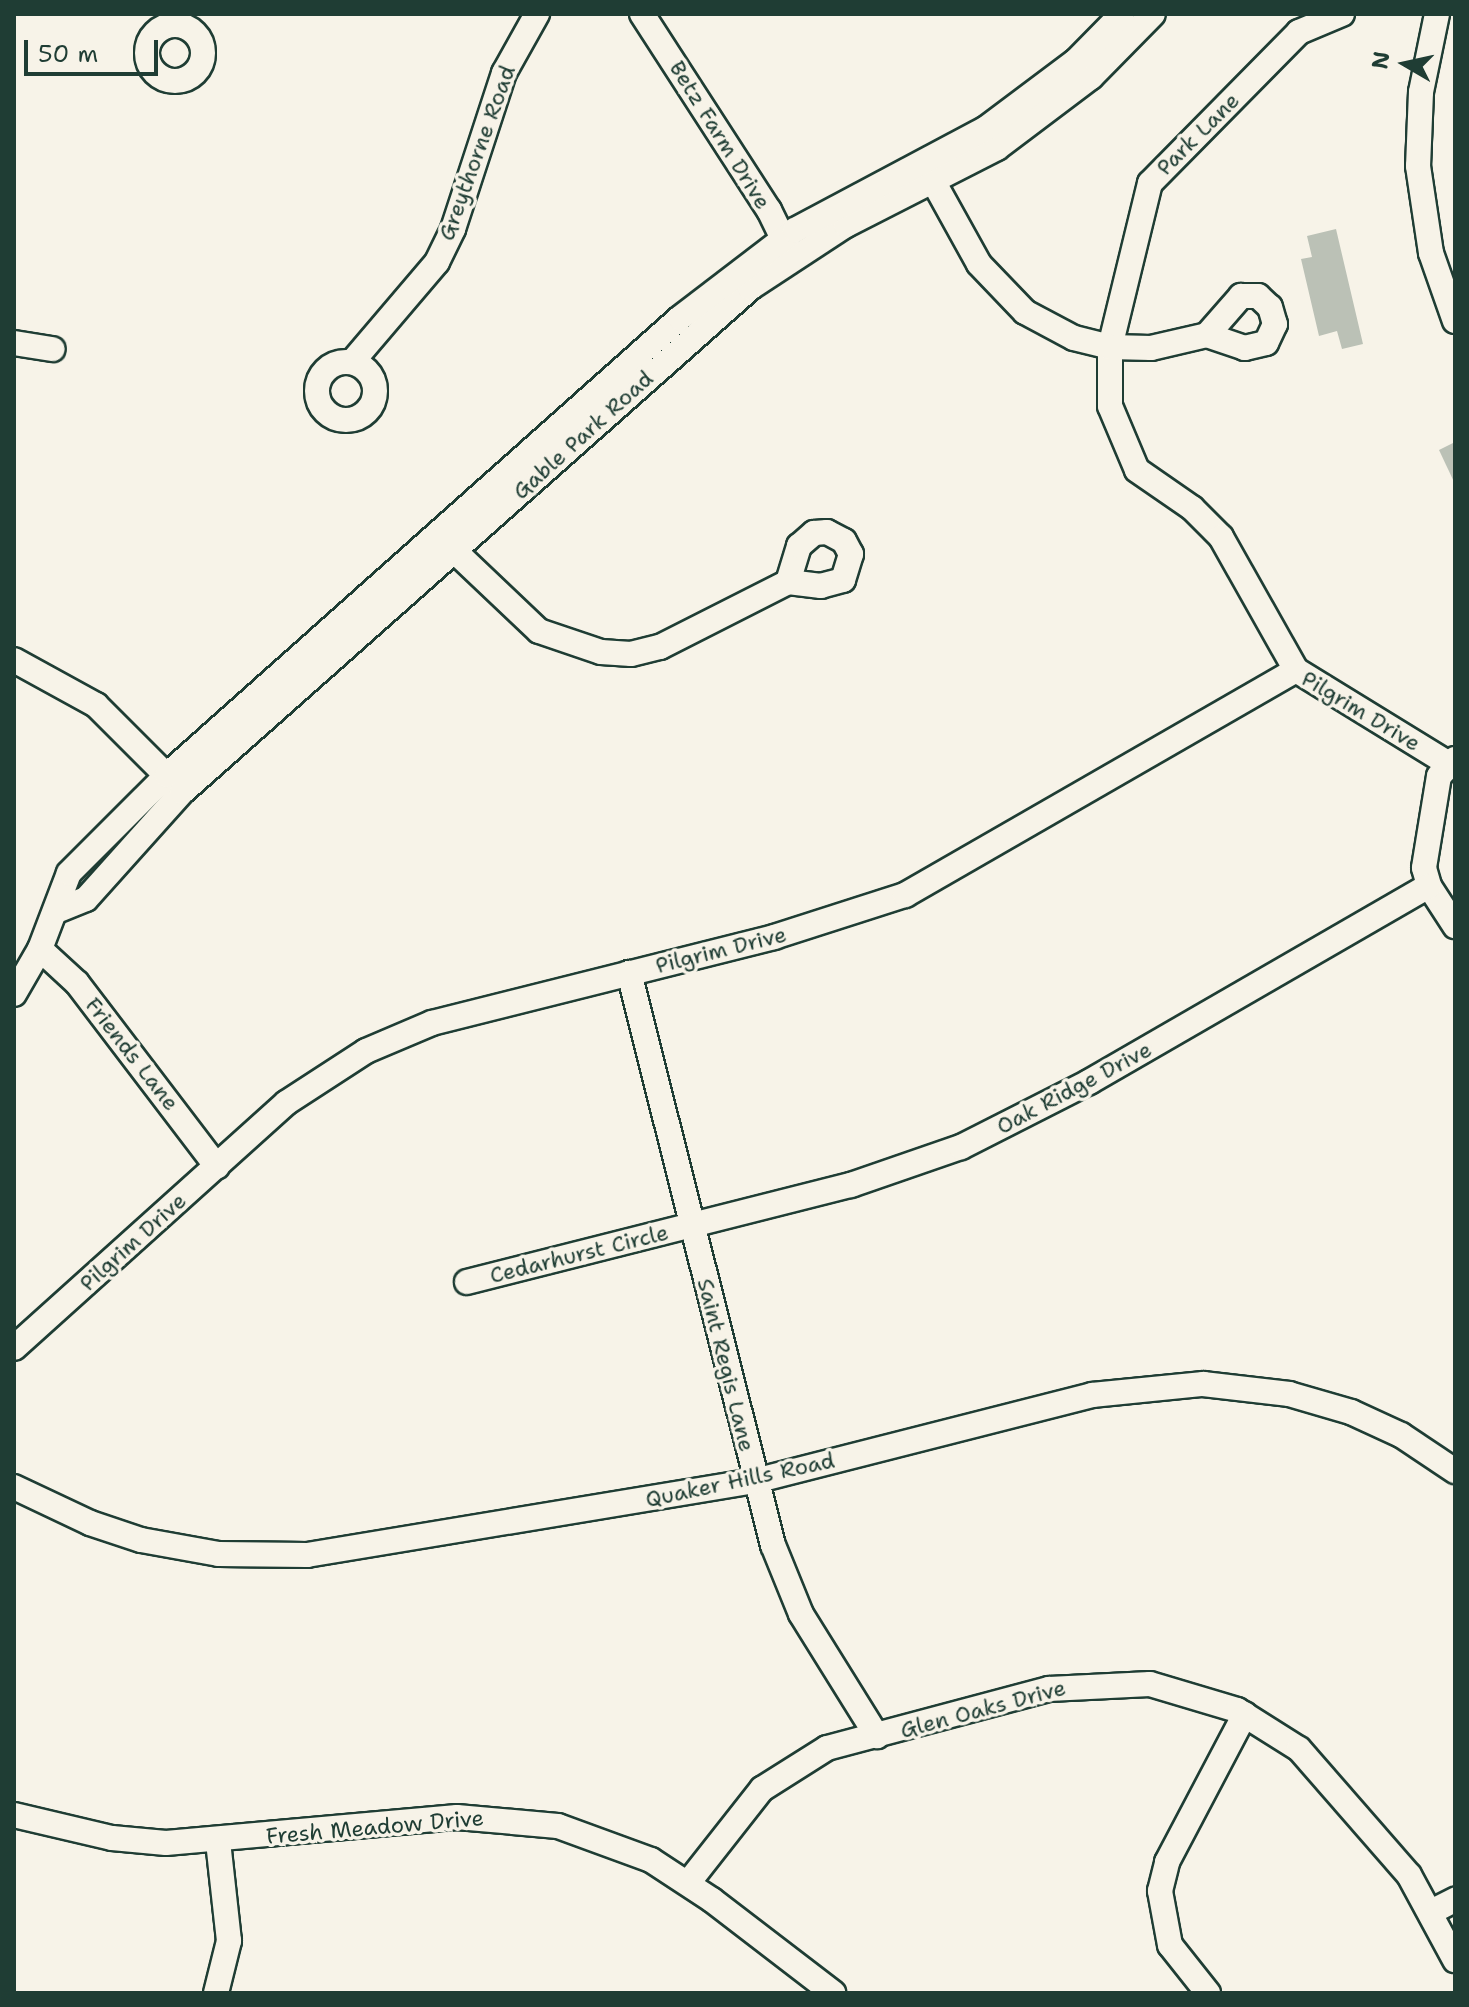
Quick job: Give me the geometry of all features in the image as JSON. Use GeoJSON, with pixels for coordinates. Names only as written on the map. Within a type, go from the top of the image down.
{"type":"FeatureCollection","features":[{"type":"Feature","properties":{"kind":"street","name":"Greythorne Road"},"geometry":{"type":"LineString","coordinates":[[352,362],[437,262],[453,229],[504,73],[537,14]]}},
{"type":"Feature","properties":{"kind":"street","name":"Betz Farm Drive"},"geometry":{"type":"LineString","coordinates":[[642,14],[769,210],[787,249]]}},
{"type":"Feature","properties":{"kind":"street","name":"Gable Park Road"},"geometry":{"type":"LineString","coordinates":[[928,173],[1031,98],[1122,14]]}},
{"type":"Feature","properties":{"kind":"street","name":"Gable Park Road"},"geometry":{"type":"LineString","coordinates":[[14,994],[40,949],[69,873],[175,784],[446,543],[680,318],[787,249],[836,205],[928,173],[1044,115],[1153,14]]}},
{"type":"Feature","properties":{"kind":"street","name":"Park Lane"},"geometry":{"type":"LineString","coordinates":[[1296,670],[1221,537],[1192,508],[1152,484],[1124,448],[1110,406],[1110,347],[1150,183],[1299,32],[1342,14]]}},
{"type":"Feature","properties":{"kind":"street"},"geometry":{"type":"LineString","coordinates":[[1437,14],[1421,92],[1418,166],[1431,253],[1455,321]]}},
{"type":"Feature","properties":{"kind":"street"},"geometry":{"type":"LineString","coordinates":[[928,173],[979,264],[1003,293],[1056,330],[1110,347],[1151,348],[1207,335]]}},
{"type":"Feature","properties":{"kind":"street"},"geometry":{"type":"LineString","coordinates":[[14,343],[53,349]]}},
{"type":"Feature","properties":{"kind":"street"},"geometry":{"type":"LineString","coordinates":[[446,543],[539,631],[601,652],[631,654],[660,647],[788,582]]}},
{"type":"Feature","properties":{"kind":"street"},"geometry":{"type":"LineString","coordinates":[[14,660],[96,705],[175,784]]}},
{"type":"Feature","properties":{"kind":"street","name":"Pilgrim Drive"},"geometry":{"type":"LineString","coordinates":[[14,1348],[298,1094],[390,1039],[472,1012],[859,913],[905,895],[1296,670],[1452,761]]}},
{"type":"Feature","properties":{"kind":"street"},"geometry":{"type":"LineString","coordinates":[[1452,761],[1439,776],[1429,819],[1424,868],[1429,886],[1455,926]]}},
{"type":"Feature","properties":{"kind":"street","name":"Oak Ridge Drive"},"geometry":{"type":"LineString","coordinates":[[691,1226],[851,1185],[961,1147],[1089,1082],[1429,886]]}},
{"type":"Feature","properties":{"kind":"street","name":"Friends Lane"},"geometry":{"type":"LineString","coordinates":[[40,949],[77,983],[217,1167]]}},
{"type":"Feature","properties":{"kind":"street","name":"Saint Regis Lane"},"geometry":{"type":"LineString","coordinates":[[629,973],[755,1481],[801,1614],[877,1736]]}},
{"type":"Feature","properties":{"kind":"street","name":"Cedarhurst Circle"},"geometry":{"type":"LineString","coordinates":[[467,1282],[691,1226]]}},
{"type":"Feature","properties":{"kind":"street","name":"Quaker Hills Road"},"geometry":{"type":"LineString","coordinates":[[14,1487],[90,1523],[141,1540],[263,1557],[351,1551],[755,1481],[1092,1395],[1203,1384],[1275,1391],[1338,1408],[1401,1435],[1455,1471]]}},
{"type":"Feature","properties":{"kind":"street","name":"Glen Oaks Drive"},"geometry":{"type":"LineString","coordinates":[[688,1883],[781,1773],[827,1748],[1049,1689],[1109,1682],[1150,1684],[1245,1714],[1299,1749],[1409,1875],[1444,1905],[1455,1960]]}},
{"type":"Feature","properties":{"kind":"street"},"geometry":{"type":"LineString","coordinates":[[1208,1993],[1170,1945],[1160,1891],[1167,1862],[1245,1714]]}},
{"type":"Feature","properties":{"kind":"street","name":"Fresh Meadow Drive"},"geometry":{"type":"LineString","coordinates":[[14,1815],[137,1841],[218,1841],[429,1819],[507,1818],[608,1840],[688,1883],[833,1993]]}},
{"type":"Feature","properties":{"kind":"street"},"geometry":{"type":"LineString","coordinates":[[216,1993],[229,1941],[218,1841]]}},
{"type":"Feature","properties":{"kind":"building"},"geometry":{"type":"Polygon","coordinates":[[[1336,229],[1363,344],[1342,349],[1337,331],[1319,336],[1301,259],[1312,257],[1307,236],[1336,229]]]}},
{"type":"Feature","properties":{"kind":"building"},"geometry":{"type":"Polygon","coordinates":[[[1455,442],[1455,484],[1439,450],[1455,442]]]}}]}
